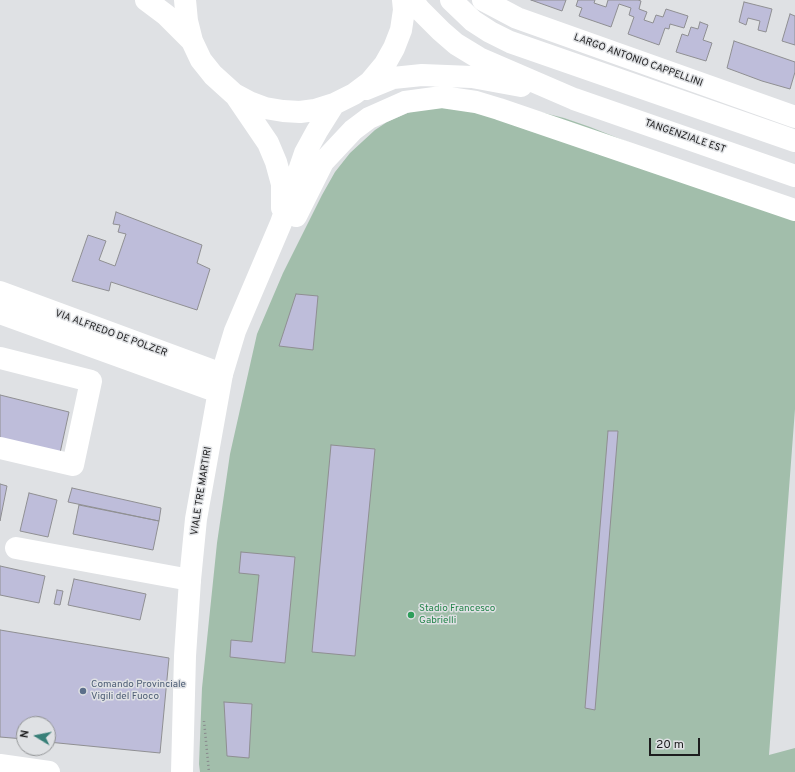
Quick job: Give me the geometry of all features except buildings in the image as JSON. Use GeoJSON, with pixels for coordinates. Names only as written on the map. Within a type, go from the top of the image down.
{"type":"FeatureCollection","features":[{"type":"Feature","properties":{"kind":"main road"},"geometry":{"type":"LineString","coordinates":[[146,0],[166,15],[192,41]]}},
{"type":"Feature","properties":{"kind":"main road"},"geometry":{"type":"LineString","coordinates":[[185,0],[186,21],[192,41],[201,60],[213,75],[234,94],[249,102],[265,108],[300,112],[315,110],[334,104],[354,94],[370,82],[385,64],[394,48],[400,30],[404,10],[404,0]]}},
{"type":"Feature","properties":{"kind":"main road","name":"TANGENZIALE EST"},"geometry":{"type":"LineString","coordinates":[[412,0],[420,10],[456,44],[485,60],[574,99],[795,176]]}},
{"type":"Feature","properties":{"kind":"main road"},"geometry":{"type":"LineString","coordinates":[[450,0],[473,21],[510,42],[795,141]]}},
{"type":"Feature","properties":{"kind":"main road","name":"LARGO ANTONIO CAPPELLINI"},"geometry":{"type":"LineString","coordinates":[[483,0],[517,18],[795,117]]}},
{"type":"Feature","properties":{"kind":"main road","name":"TANGENZIALE EST"},"geometry":{"type":"LineString","coordinates":[[354,94],[393,78],[428,75],[472,77],[504,82],[574,99]]}},
{"type":"Feature","properties":{"kind":"main road","name":"VIALE TRE MARTIRI"},"geometry":{"type":"LineString","coordinates":[[234,94],[268,143],[276,162],[282,184],[281,223]]}},
{"type":"Feature","properties":{"kind":"main road"},"geometry":{"type":"LineString","coordinates":[[263,264],[288,231],[323,162],[353,130],[369,118],[405,102],[436,97],[476,102],[795,210]]}},
{"type":"Feature","properties":{"kind":"main road","name":"VIALE TRE MARTIRI"},"geometry":{"type":"LineString","coordinates":[[182,772],[185,656],[190,580],[196,519],[220,383],[234,331],[281,223],[305,153],[334,104]]}},
{"type":"Feature","properties":{"kind":"main road","name":"VIA ALFREDO DE POLZER"},"geometry":{"type":"LineString","coordinates":[[0,292],[220,383]]}},
{"type":"Feature","properties":{"kind":"main road","name":"VIA ALFREDO DE POLZER"},"geometry":{"type":"LineString","coordinates":[[0,313],[220,383]]}},
{"type":"Feature","properties":{"kind":"main road"},"geometry":{"type":"LineString","coordinates":[[0,358],[91,381],[74,466],[0,448]]}},
{"type":"Feature","properties":{"kind":"main road"},"geometry":{"type":"LineString","coordinates":[[16,548],[190,580]]}},
{"type":"Feature","properties":{"kind":"main road"},"geometry":{"type":"LineString","coordinates":[[0,765],[49,772]]}},
{"type":"Feature","properties":{"kind":"path"},"geometry":{"type":"LineString","coordinates":[[204,719],[209,772]]}},
{"type":"Feature","properties":{"kind":"green space"},"geometry":{"type":"Polygon","coordinates":[[[512,105],[564,118],[590,127],[709,174],[795,204],[795,409],[769,755],[795,748],[795,772],[200,772],[202,688],[217,543],[230,454],[257,334],[283,273],[335,172],[350,153],[375,130],[387,122],[419,108],[512,105]]]}},
{"type":"Feature","properties":{"kind":"place","name":"Stadio Francesco Gabrielli"},"geometry":{"type":"Point","coordinates":[411,615]}},
{"type":"Feature","properties":{"kind":"place","name":"Comando Provinciale Vigili del Fuoco"},"geometry":{"type":"Point","coordinates":[83,691]}}]}
